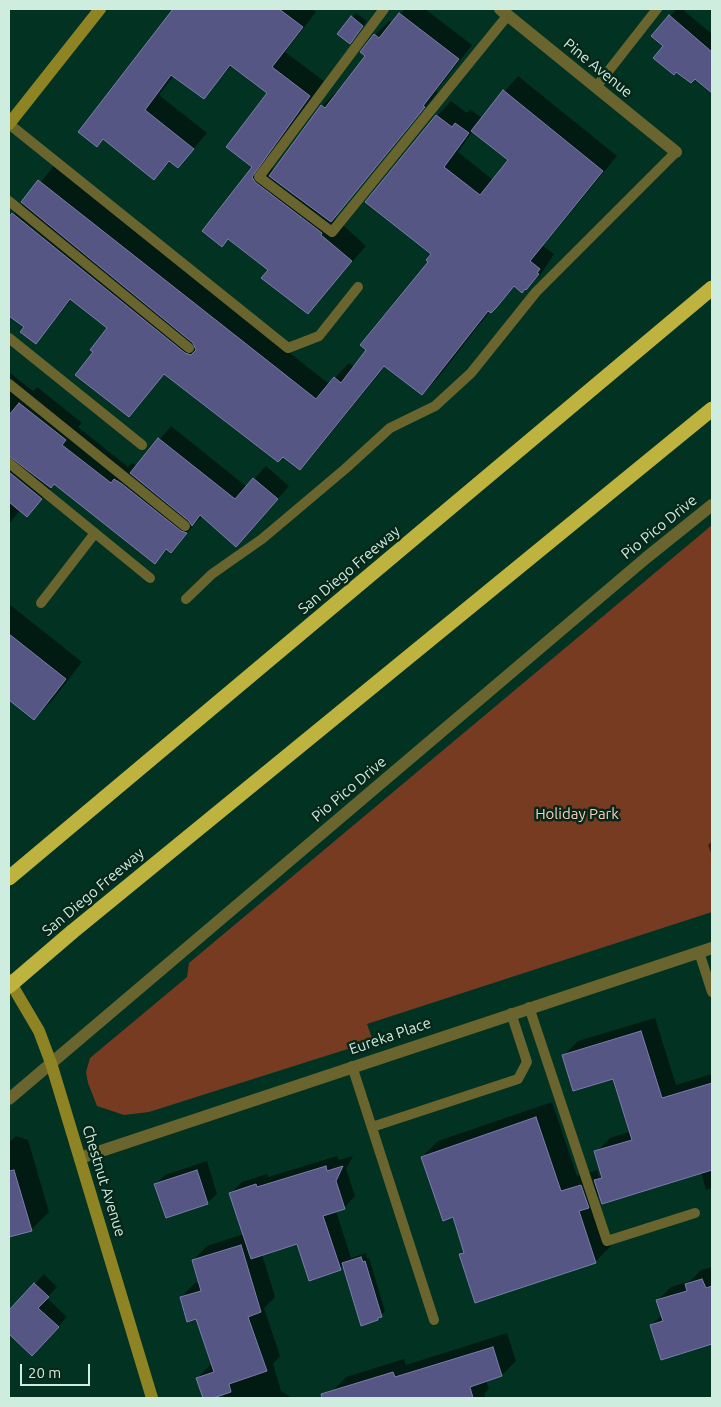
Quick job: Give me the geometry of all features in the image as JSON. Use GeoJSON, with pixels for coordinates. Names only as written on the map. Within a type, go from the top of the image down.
{"type":"FeatureCollection","features":[{"type":"Feature","properties":{"kind":"highway"},"geometry":{"type":"LineString","coordinates":[[623,363],[712,275]]}},
{"type":"Feature","properties":{"kind":"highway","name":"San Diego Freeway"},"geometry":{"type":"LineString","coordinates":[[13,875],[712,288]]}},
{"type":"Feature","properties":{"kind":"highway","name":"San Diego Freeway"},"geometry":{"type":"LineString","coordinates":[[9,986],[72,932],[712,409]]}},
{"type":"Feature","properties":{"kind":"main road"},"geometry":{"type":"LineString","coordinates":[[9,124],[100,9]]}},
{"type":"Feature","properties":{"kind":"main road","name":"Chestnut Avenue"},"geometry":{"type":"LineString","coordinates":[[9,980],[39,1031],[51,1063],[152,1398]]}},
{"type":"Feature","properties":{"kind":"street","name":"Pine Avenue"},"geometry":{"type":"LineString","coordinates":[[504,12],[676,152]]}},
{"type":"Feature","properties":{"kind":"street","name":"Pio Pico Drive"},"geometry":{"type":"LineString","coordinates":[[9,1098],[646,558],[712,505]]}},
{"type":"Feature","properties":{"kind":"street","name":"Eureka Place"},"geometry":{"type":"LineString","coordinates":[[80,1158],[529,1007],[712,948]]}},
{"type":"Feature","properties":{"kind":"lane"},"geometry":{"type":"LineString","coordinates":[[384,9],[259,177],[332,232],[504,12]]}},
{"type":"Feature","properties":{"kind":"lane"},"geometry":{"type":"LineString","coordinates":[[596,87],[657,9]]}},
{"type":"Feature","properties":{"kind":"lane"},"geometry":{"type":"LineString","coordinates":[[9,124],[288,348],[319,336],[358,287]]}},
{"type":"Feature","properties":{"kind":"lane"},"geometry":{"type":"LineString","coordinates":[[186,599],[212,574],[262,539],[345,470],[390,428],[435,406],[471,373],[536,292],[676,152]]}},
{"type":"Feature","properties":{"kind":"lane"},"geometry":{"type":"LineString","coordinates":[[9,201],[189,348]]}},
{"type":"Feature","properties":{"kind":"lane"},"geometry":{"type":"LineString","coordinates":[[9,338],[142,445]]}},
{"type":"Feature","properties":{"kind":"lane"},"geometry":{"type":"LineString","coordinates":[[9,384],[185,526]]}},
{"type":"Feature","properties":{"kind":"lane"},"geometry":{"type":"LineString","coordinates":[[9,463],[150,578]]}},
{"type":"Feature","properties":{"kind":"lane"},"geometry":{"type":"LineString","coordinates":[[41,603],[95,533]]}},
{"type":"Feature","properties":{"kind":"lane"},"geometry":{"type":"LineString","coordinates":[[700,952],[712,992]]}},
{"type":"Feature","properties":{"kind":"lane"},"geometry":{"type":"LineString","coordinates":[[529,1007],[607,1241],[695,1212]]}},
{"type":"Feature","properties":{"kind":"lane"},"geometry":{"type":"LineString","coordinates":[[372,1127],[518,1079],[527,1062],[511,1013]]}},
{"type":"Feature","properties":{"kind":"lane"},"geometry":{"type":"LineString","coordinates":[[352,1066],[434,1320]]}},
{"type":"Feature","properties":{"kind":"green space","name":"Holiday Park"},"geometry":{"type":"Polygon","coordinates":[[[712,525],[712,912],[367,1024],[373,1041],[149,1112],[124,1115],[97,1106],[86,1072],[90,1058],[187,977],[189,963],[712,525]]]}},
{"type":"Feature","properties":{"kind":"building"},"geometry":{"type":"Polygon","coordinates":[[[173,9],[279,9],[303,27],[272,67],[310,96],[252,177],[255,182],[322,233],[321,235],[352,261],[308,314],[261,278],[268,270],[228,239],[222,247],[202,231],[252,167],[226,147],[267,93],[230,65],[204,99],[171,75],[145,110],[194,149],[178,168],[169,161],[154,180],[103,139],[97,147],[78,132],[173,9]]]}},
{"type":"Feature","properties":{"kind":"building"},"geometry":{"type":"Polygon","coordinates":[[[399,13],[459,59],[423,106],[425,107],[331,222],[269,176],[321,105],[325,108],[365,56],[360,52],[374,34],[379,38],[399,13]]]}},
{"type":"Feature","properties":{"kind":"building"},"geometry":{"type":"Polygon","coordinates":[[[669,15],[712,52],[712,93],[695,79],[691,83],[676,72],[674,75],[653,58],[663,46],[651,36],[669,15]]]}},
{"type":"Feature","properties":{"kind":"building"},"geometry":{"type":"Polygon","coordinates":[[[351,16],[363,26],[350,44],[337,34],[351,16]]]}},
{"type":"Feature","properties":{"kind":"building"},"geometry":{"type":"Polygon","coordinates":[[[503,90],[603,171],[530,261],[540,269],[537,273],[539,274],[522,293],[514,286],[491,313],[488,311],[422,395],[384,366],[300,470],[283,457],[278,462],[164,374],[129,417],[75,375],[93,352],[90,350],[107,328],[70,299],[36,344],[20,332],[24,327],[9,316],[9,217],[12,213],[185,353],[191,355],[196,350],[193,343],[21,202],[38,180],[316,399],[334,377],[341,383],[366,350],[360,345],[428,262],[426,260],[431,254],[365,202],[436,115],[452,127],[455,123],[469,133],[444,167],[480,195],[508,160],[471,131],[503,90]]]}},
{"type":"Feature","properties":{"kind":"building"},"geometry":{"type":"Polygon","coordinates":[[[19,403],[66,440],[62,445],[111,483],[114,479],[122,484],[181,531],[187,533],[171,553],[166,549],[155,564],[54,484],[51,488],[9,456],[9,415],[19,403]]]}},
{"type":"Feature","properties":{"kind":"building"},"geometry":{"type":"Polygon","coordinates":[[[158,438],[235,499],[253,478],[278,499],[236,547],[200,515],[192,526],[189,521],[130,473],[158,438]]]}},
{"type":"Feature","properties":{"kind":"building"},"geometry":{"type":"Polygon","coordinates":[[[9,472],[42,499],[27,517],[9,502],[9,472]]]}},
{"type":"Feature","properties":{"kind":"building"},"geometry":{"type":"Polygon","coordinates":[[[9,634],[66,679],[34,720],[9,700],[9,634]]]}},
{"type":"Feature","properties":{"kind":"building"},"geometry":{"type":"Polygon","coordinates":[[[641,1031],[662,1098],[712,1083],[712,1170],[602,1204],[594,1180],[602,1178],[594,1151],[632,1140],[613,1079],[573,1091],[562,1055],[641,1031]]]}},
{"type":"Feature","properties":{"kind":"building"},"geometry":{"type":"Polygon","coordinates":[[[536,1117],[561,1191],[581,1185],[589,1208],[579,1211],[596,1263],[475,1303],[459,1254],[464,1253],[453,1217],[443,1221],[421,1157],[536,1117]]]}},
{"type":"Feature","properties":{"kind":"building"},"geometry":{"type":"Polygon","coordinates":[[[326,1166],[327,1171],[343,1166],[336,1181],[345,1209],[323,1216],[341,1270],[309,1281],[297,1244],[251,1259],[229,1193],[256,1184],[257,1187],[326,1166]]]}},
{"type":"Feature","properties":{"kind":"building"},"geometry":{"type":"Polygon","coordinates":[[[14,1170],[32,1231],[9,1237],[9,1171],[14,1170]]]}},
{"type":"Feature","properties":{"kind":"building"},"geometry":{"type":"Polygon","coordinates":[[[197,1170],[208,1204],[166,1218],[154,1184],[197,1170]]]}},
{"type":"Feature","properties":{"kind":"building"},"geometry":{"type":"Polygon","coordinates":[[[241,1245],[261,1312],[248,1317],[267,1371],[229,1384],[231,1392],[213,1398],[203,1398],[196,1378],[214,1372],[196,1319],[187,1322],[180,1297],[201,1291],[192,1260],[241,1245]]]}},
{"type":"Feature","properties":{"kind":"building"},"geometry":{"type":"Polygon","coordinates":[[[361,1257],[363,1262],[365,1261],[382,1317],[361,1326],[342,1263],[361,1257]]]}},
{"type":"Feature","properties":{"kind":"building"},"geometry":{"type":"Polygon","coordinates":[[[702,1279],[706,1288],[712,1286],[712,1344],[661,1360],[650,1325],[663,1321],[656,1300],[687,1291],[685,1284],[702,1279]]]}},
{"type":"Feature","properties":{"kind":"building"},"geometry":{"type":"Polygon","coordinates":[[[34,1283],[49,1297],[38,1308],[59,1327],[32,1356],[9,1334],[9,1310],[34,1283]]]}},
{"type":"Feature","properties":{"kind":"building"},"geometry":{"type":"Polygon","coordinates":[[[493,1347],[502,1376],[470,1387],[473,1398],[322,1398],[321,1394],[393,1372],[395,1377],[493,1347]]]}}]}
